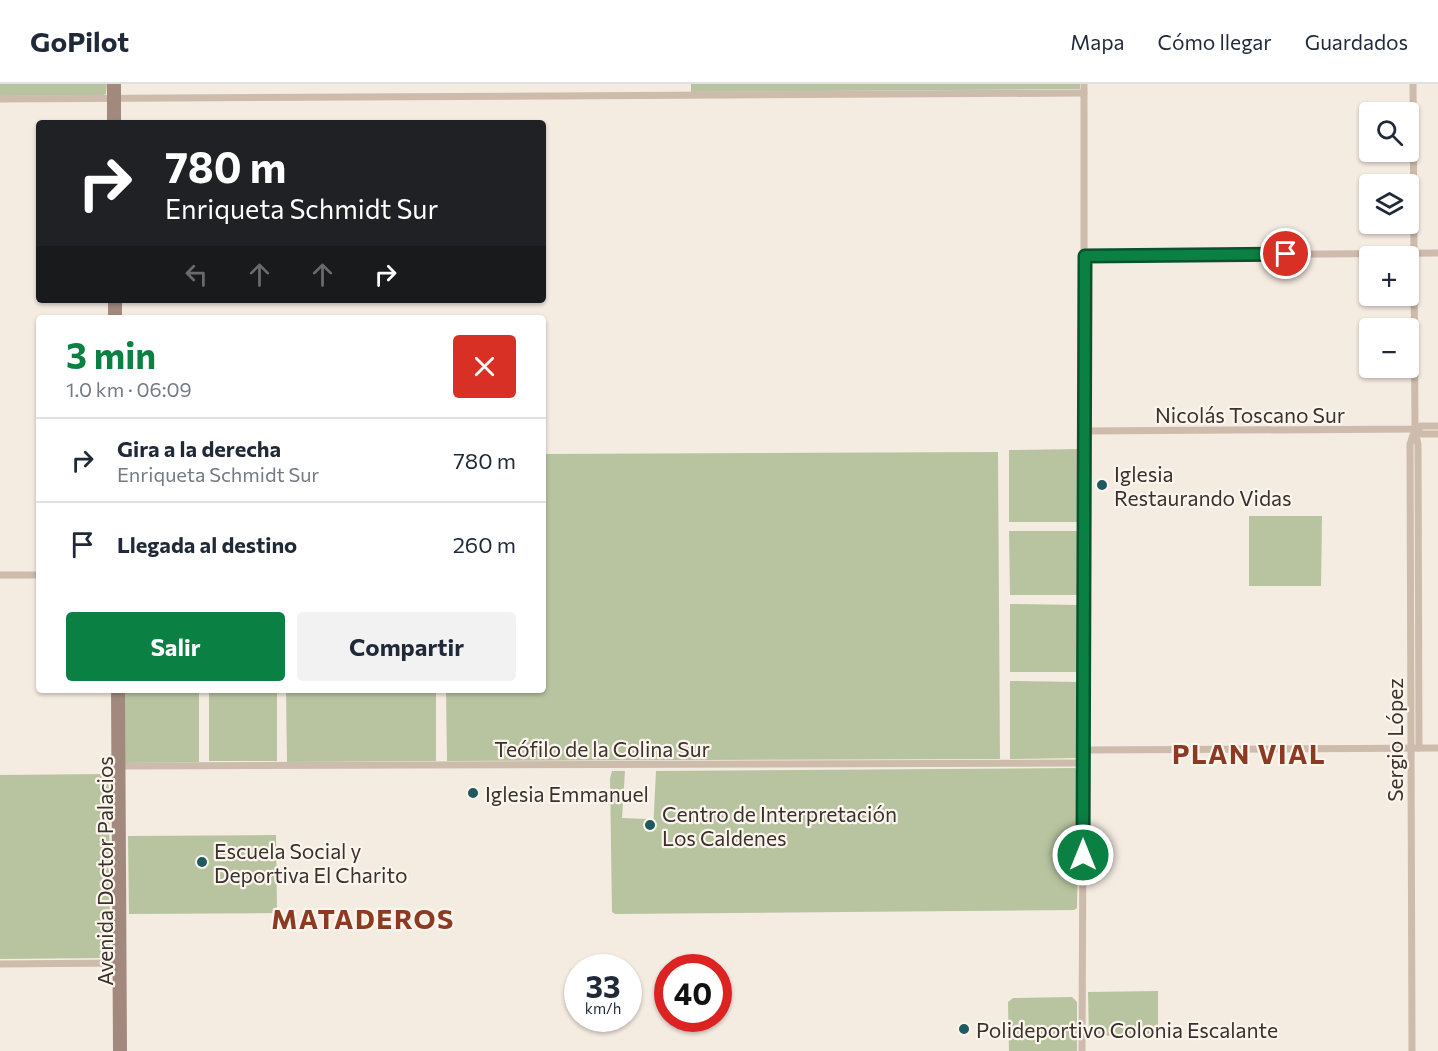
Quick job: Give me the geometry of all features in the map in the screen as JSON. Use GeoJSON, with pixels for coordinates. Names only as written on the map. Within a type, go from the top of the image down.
{"type":"FeatureCollection","features":[{"type":"Feature","properties":{"kind":"main road"},"geometry":{"type":"LineString","coordinates":[[111,84],[117,120]]}},
{"type":"Feature","properties":{"kind":"main road"},"geometry":{"type":"LineString","coordinates":[[111,120],[117,84]]}},
{"type":"Feature","properties":{"kind":"main road","name":"Avenida Doctor Palacios"},"geometry":{"type":"LineString","coordinates":[[115,693],[123,1051]]}},
{"type":"Feature","properties":{"kind":"main road","name":"Avenida Doctor Palacios"},"geometry":{"type":"LineString","coordinates":[[117,1051],[120,963],[121,693]]}},
{"type":"Feature","properties":{"kind":"street"},"geometry":{"type":"LineString","coordinates":[[1082,1051],[1086,431],[1084,84]]}},
{"type":"Feature","properties":{"kind":"street","name":"Sergio López"},"geometry":{"type":"LineString","coordinates":[[1413,84],[1413,246]]}},
{"type":"Feature","properties":{"kind":"street"},"geometry":{"type":"LineString","coordinates":[[0,99],[1084,93]]}},
{"type":"Feature","properties":{"kind":"street"},"geometry":{"type":"LineString","coordinates":[[1085,256],[1359,253]]}},
{"type":"Feature","properties":{"kind":"street"},"geometry":{"type":"LineString","coordinates":[[1419,253],[1438,253]]}},
{"type":"Feature","properties":{"kind":"street","name":"Sergio López"},"geometry":{"type":"LineString","coordinates":[[1412,1051],[1414,748],[1410,444],[1414,429],[1413,306]]}},
{"type":"Feature","properties":{"kind":"street","name":"Nicolás Toscano Sur"},"geometry":{"type":"LineString","coordinates":[[1086,431],[1414,429],[1421,426],[1438,426]]}},
{"type":"Feature","properties":{"kind":"street","name":"Nicolás Toscano Sur"},"geometry":{"type":"LineString","coordinates":[[1414,429],[1422,434],[1438,434]]}},
{"type":"Feature","properties":{"kind":"street"},"geometry":{"type":"LineString","coordinates":[[0,575],[36,575]]}},
{"type":"Feature","properties":{"kind":"street"},"geometry":{"type":"LineString","coordinates":[[1083,750],[1438,747]]}},
{"type":"Feature","properties":{"kind":"street","name":"Teófilo de la Colina Sur"},"geometry":{"type":"LineString","coordinates":[[121,766],[1083,763]]}},
{"type":"Feature","properties":{"kind":"street"},"geometry":{"type":"LineString","coordinates":[[0,964],[120,963]]}},
{"type":"Feature","properties":{"kind":"green space"},"geometry":{"type":"Polygon","coordinates":[[[0,84],[107,84],[106,94],[103,95],[0,96],[0,84]]]}},
{"type":"Feature","properties":{"kind":"green space"},"geometry":{"type":"Polygon","coordinates":[[[691,84],[1080,84],[1080,89],[691,92],[691,84]]]}},
{"type":"Feature","properties":{"kind":"green space"},"geometry":{"type":"Polygon","coordinates":[[[1081,449],[1080,522],[1009,522],[1009,450],[1081,449]]]}},
{"type":"Feature","properties":{"kind":"green space"},"geometry":{"type":"Polygon","coordinates":[[[998,452],[1000,759],[447,761],[446,693],[546,693],[546,454],[998,452]]]}},
{"type":"Feature","properties":{"kind":"green space"},"geometry":{"type":"Polygon","coordinates":[[[1249,516],[1322,516],[1321,586],[1249,586],[1249,516]]]}},
{"type":"Feature","properties":{"kind":"green space"},"geometry":{"type":"Polygon","coordinates":[[[1009,531],[1080,531],[1080,595],[1010,595],[1009,531]]]}},
{"type":"Feature","properties":{"kind":"green space"},"geometry":{"type":"Polygon","coordinates":[[[1010,604],[1080,605],[1079,672],[1010,672],[1010,604]]]}},
{"type":"Feature","properties":{"kind":"green space"},"geometry":{"type":"Polygon","coordinates":[[[1010,681],[1079,682],[1078,758],[1010,759],[1010,681]]]}},
{"type":"Feature","properties":{"kind":"green space"},"geometry":{"type":"Polygon","coordinates":[[[124,693],[199,693],[199,762],[125,763],[124,693]]]}},
{"type":"Feature","properties":{"kind":"green space"},"geometry":{"type":"Polygon","coordinates":[[[209,693],[277,693],[277,761],[209,761],[209,693]]]}},
{"type":"Feature","properties":{"kind":"green space"},"geometry":{"type":"Polygon","coordinates":[[[286,693],[436,693],[436,761],[287,762],[286,693]]]}},
{"type":"Feature","properties":{"kind":"green space"},"geometry":{"type":"Polygon","coordinates":[[[1075,768],[1079,771],[1077,908],[1074,910],[615,914],[612,912],[610,778],[612,771],[625,771],[622,818],[646,819],[645,831],[653,831],[656,771],[1075,768]]]}},
{"type":"Feature","properties":{"kind":"green space"},"geometry":{"type":"Polygon","coordinates":[[[106,774],[109,777],[110,955],[106,958],[0,959],[0,775],[106,774]]]}},
{"type":"Feature","properties":{"kind":"green space","name":"Escuela Social y Deportiva El Charito"},"geometry":{"type":"Polygon","coordinates":[[[276,835],[277,913],[129,914],[128,836],[276,835]]]}},
{"type":"Feature","properties":{"kind":"green space"},"geometry":{"type":"Polygon","coordinates":[[[1158,991],[1158,1035],[1089,1036],[1088,992],[1158,991]]]}},
{"type":"Feature","properties":{"kind":"green space"},"geometry":{"type":"Polygon","coordinates":[[[1072,997],[1077,1002],[1077,1051],[1009,1051],[1008,1002],[1013,998],[1072,997]]]}},
{"type":"Feature","properties":{"kind":"place","name":"Iglesia Restaurando Vidas"},"geometry":{"type":"Point","coordinates":[1102,485]}},
{"type":"Feature","properties":{"kind":"place","name":"Iglesia Emmanuel"},"geometry":{"type":"Point","coordinates":[473,793]}},
{"type":"Feature","properties":{"kind":"place","name":"Centro de Interpretación Los Caldenes"},"geometry":{"type":"Point","coordinates":[650,825]}},
{"type":"Feature","properties":{"kind":"place","name":"Escuela Social y Deportiva El Charito"},"geometry":{"type":"Point","coordinates":[202,862]}},
{"type":"Feature","properties":{"kind":"place","name":"Polideportivo Colonia Escalante"},"geometry":{"type":"Point","coordinates":[964,1029]}},
{"type":"Feature","properties":{"kind":"district","name":"PLAN VIAL"},"geometry":{"type":"Point","coordinates":[1249,753]}},
{"type":"Feature","properties":{"kind":"district","name":"MATADEROS"},"geometry":{"type":"Point","coordinates":[363,918]}},
{"type":"Feature","properties":{"kind":"route"},"geometry":{"type":"LineString","coordinates":[[1083,855],[1085,256],[1286,254]]}}]}
